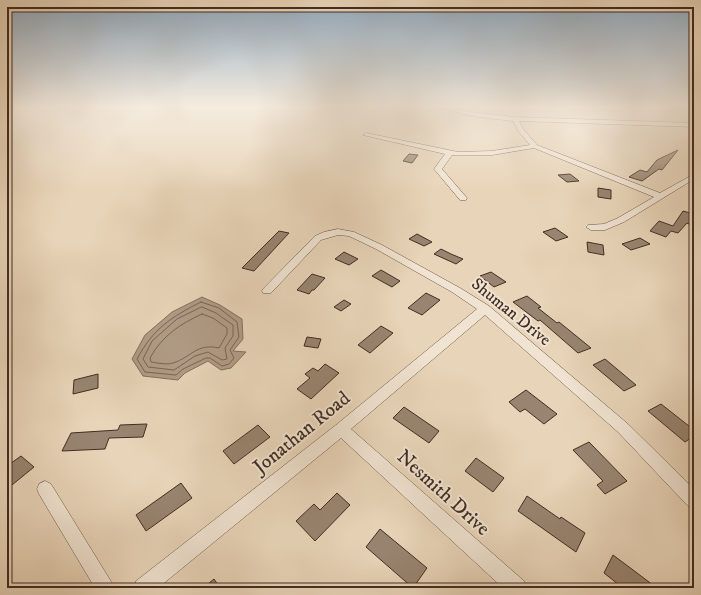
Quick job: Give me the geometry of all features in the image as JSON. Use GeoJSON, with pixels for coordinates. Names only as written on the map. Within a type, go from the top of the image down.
{"type":"FeatureCollection","features":[{"type":"Feature","properties":{"kind":"street"},"geometry":{"type":"LineString","coordinates":[[525,135],[535,146],[659,196]]}},
{"type":"Feature","properties":{"kind":"street"},"geometry":{"type":"LineString","coordinates":[[366,136],[387,138],[450,153],[481,153],[535,146]]}},
{"type":"Feature","properties":{"kind":"street"},"geometry":{"type":"LineString","coordinates":[[450,153],[438,169],[463,198]]}},
{"type":"Feature","properties":{"kind":"street"},"geometry":{"type":"LineString","coordinates":[[591,227],[605,227],[621,220],[694,176]]}},
{"type":"Feature","properties":{"kind":"street","name":"Shuman Drive"},"geometry":{"type":"LineString","coordinates":[[267,291],[318,238],[327,234],[338,232],[351,234],[379,247],[456,290],[485,309],[624,428],[694,500]]}},
{"type":"Feature","properties":{"kind":"street","name":"Jonathan Road"},"geometry":{"type":"LineString","coordinates":[[143,588],[341,429],[485,309]]}},
{"type":"Feature","properties":{"kind":"street","name":"Nesmith Drive"},"geometry":{"type":"LineString","coordinates":[[341,429],[517,588]]}},
{"type":"Feature","properties":{"kind":"street"},"geometry":{"type":"LineString","coordinates":[[45,489],[106,588]]}},
{"type":"Feature","properties":{"kind":"water"},"geometry":{"type":"Polygon","coordinates":[[[202,297],[220,305],[242,319],[243,339],[233,351],[246,352],[231,368],[221,370],[208,361],[185,373],[178,380],[143,376],[132,359],[145,335],[172,312],[202,297]]]}},
{"type":"Feature","properties":{"kind":"building"},"geometry":{"type":"Polygon","coordinates":[[[678,150],[662,170],[659,169],[642,181],[629,177],[640,170],[647,172],[657,160],[678,150]]]}},
{"type":"Feature","properties":{"kind":"building"},"geometry":{"type":"Polygon","coordinates":[[[409,154],[418,155],[412,163],[403,161],[409,154]]]}},
{"type":"Feature","properties":{"kind":"building"},"geometry":{"type":"Polygon","coordinates":[[[570,174],[579,181],[567,182],[558,175],[570,174]]]}},
{"type":"Feature","properties":{"kind":"building"},"geometry":{"type":"Polygon","coordinates":[[[598,188],[611,190],[611,199],[598,197],[598,188]]]}},
{"type":"Feature","properties":{"kind":"building"},"geometry":{"type":"Polygon","coordinates":[[[683,211],[694,214],[694,217],[689,224],[687,223],[678,233],[671,231],[666,237],[650,231],[659,221],[673,226],[683,211]]]}},
{"type":"Feature","properties":{"kind":"building"},"geometry":{"type":"Polygon","coordinates":[[[555,228],[568,237],[556,241],[543,232],[555,228]]]}},
{"type":"Feature","properties":{"kind":"building"},"geometry":{"type":"Polygon","coordinates":[[[279,231],[289,233],[254,271],[242,268],[279,231]]]}},
{"type":"Feature","properties":{"kind":"building"},"geometry":{"type":"Polygon","coordinates":[[[417,234],[432,242],[424,246],[409,239],[417,234]]]}},
{"type":"Feature","properties":{"kind":"building"},"geometry":{"type":"Polygon","coordinates":[[[640,238],[650,244],[631,250],[622,244],[640,238]]]}},
{"type":"Feature","properties":{"kind":"building"},"geometry":{"type":"Polygon","coordinates":[[[587,242],[603,245],[604,255],[588,252],[587,242]]]}},
{"type":"Feature","properties":{"kind":"building"},"geometry":{"type":"Polygon","coordinates":[[[441,249],[463,259],[456,264],[434,254],[441,249]]]}},
{"type":"Feature","properties":{"kind":"building"},"geometry":{"type":"Polygon","coordinates":[[[344,252],[358,259],[349,265],[335,259],[344,252]]]}},
{"type":"Feature","properties":{"kind":"building"},"geometry":{"type":"Polygon","coordinates":[[[381,270],[400,281],[392,287],[372,276],[381,270]]]}},
{"type":"Feature","properties":{"kind":"building"},"geometry":{"type":"Polygon","coordinates":[[[491,272],[506,282],[494,287],[480,276],[491,272]]]}},
{"type":"Feature","properties":{"kind":"building"},"geometry":{"type":"Polygon","coordinates":[[[312,274],[325,278],[309,294],[297,290],[312,274]]]}},
{"type":"Feature","properties":{"kind":"building"},"geometry":{"type":"Polygon","coordinates":[[[426,293],[440,300],[422,315],[408,308],[426,293]]]}},
{"type":"Feature","properties":{"kind":"building"},"geometry":{"type":"Polygon","coordinates":[[[527,296],[541,307],[538,308],[557,323],[559,322],[591,348],[578,353],[540,320],[538,321],[513,302],[527,296]]]}},
{"type":"Feature","properties":{"kind":"building"},"geometry":{"type":"Polygon","coordinates":[[[344,300],[351,304],[341,311],[334,307],[344,300]]]}},
{"type":"Feature","properties":{"kind":"building"},"geometry":{"type":"Polygon","coordinates":[[[381,326],[393,333],[370,353],[358,345],[381,326]]]}},
{"type":"Feature","properties":{"kind":"building"},"geometry":{"type":"Polygon","coordinates":[[[307,337],[321,339],[318,348],[304,346],[307,337]]]}},
{"type":"Feature","properties":{"kind":"building"},"geometry":{"type":"Polygon","coordinates":[[[605,359],[636,385],[624,391],[593,365],[605,359]]]}},
{"type":"Feature","properties":{"kind":"building"},"geometry":{"type":"Polygon","coordinates":[[[325,364],[339,373],[311,399],[297,389],[310,378],[305,374],[313,368],[318,371],[325,364]]]}},
{"type":"Feature","properties":{"kind":"building"},"geometry":{"type":"Polygon","coordinates":[[[98,374],[98,388],[73,394],[74,380],[98,374]]]}},
{"type":"Feature","properties":{"kind":"building"},"geometry":{"type":"Polygon","coordinates":[[[526,390],[557,414],[544,424],[525,409],[520,412],[509,402],[526,390]]]}},
{"type":"Feature","properties":{"kind":"building"},"geometry":{"type":"Polygon","coordinates":[[[661,404],[694,430],[694,436],[685,442],[648,411],[661,404]]]}},
{"type":"Feature","properties":{"kind":"building"},"geometry":{"type":"Polygon","coordinates":[[[404,407],[439,431],[429,443],[393,418],[404,407]]]}},
{"type":"Feature","properties":{"kind":"building"},"geometry":{"type":"Polygon","coordinates":[[[147,424],[143,437],[109,438],[105,449],[62,451],[71,433],[118,430],[120,425],[147,424]]]}},
{"type":"Feature","properties":{"kind":"building"},"geometry":{"type":"Polygon","coordinates":[[[258,425],[270,437],[234,464],[223,451],[258,425]]]}},
{"type":"Feature","properties":{"kind":"building"},"geometry":{"type":"Polygon","coordinates":[[[589,442],[627,481],[605,494],[597,485],[603,481],[573,450],[589,442]]]}},
{"type":"Feature","properties":{"kind":"building"},"geometry":{"type":"Polygon","coordinates":[[[21,456],[34,467],[7,489],[7,466],[21,456]]]}},
{"type":"Feature","properties":{"kind":"building"},"geometry":{"type":"Polygon","coordinates":[[[476,458],[504,478],[493,492],[465,471],[476,458]]]}},
{"type":"Feature","properties":{"kind":"building"},"geometry":{"type":"Polygon","coordinates":[[[181,483],[192,498],[146,531],[136,515],[181,483]]]}},
{"type":"Feature","properties":{"kind":"building"},"geometry":{"type":"Polygon","coordinates":[[[337,493],[350,505],[315,541],[296,521],[314,504],[320,510],[337,493]]]}},
{"type":"Feature","properties":{"kind":"building"},"geometry":{"type":"Polygon","coordinates":[[[527,496],[560,519],[561,517],[585,533],[576,552],[518,511],[527,496]]]}},
{"type":"Feature","properties":{"kind":"building"},"geometry":{"type":"Polygon","coordinates":[[[380,529],[427,568],[413,588],[366,547],[380,529]]]}},
{"type":"Feature","properties":{"kind":"building"},"geometry":{"type":"Polygon","coordinates":[[[613,555],[657,588],[623,588],[604,573],[613,555]]]}},
{"type":"Feature","properties":{"kind":"building"},"geometry":{"type":"Polygon","coordinates":[[[214,579],[220,588],[203,588],[214,579]]]}}]}
